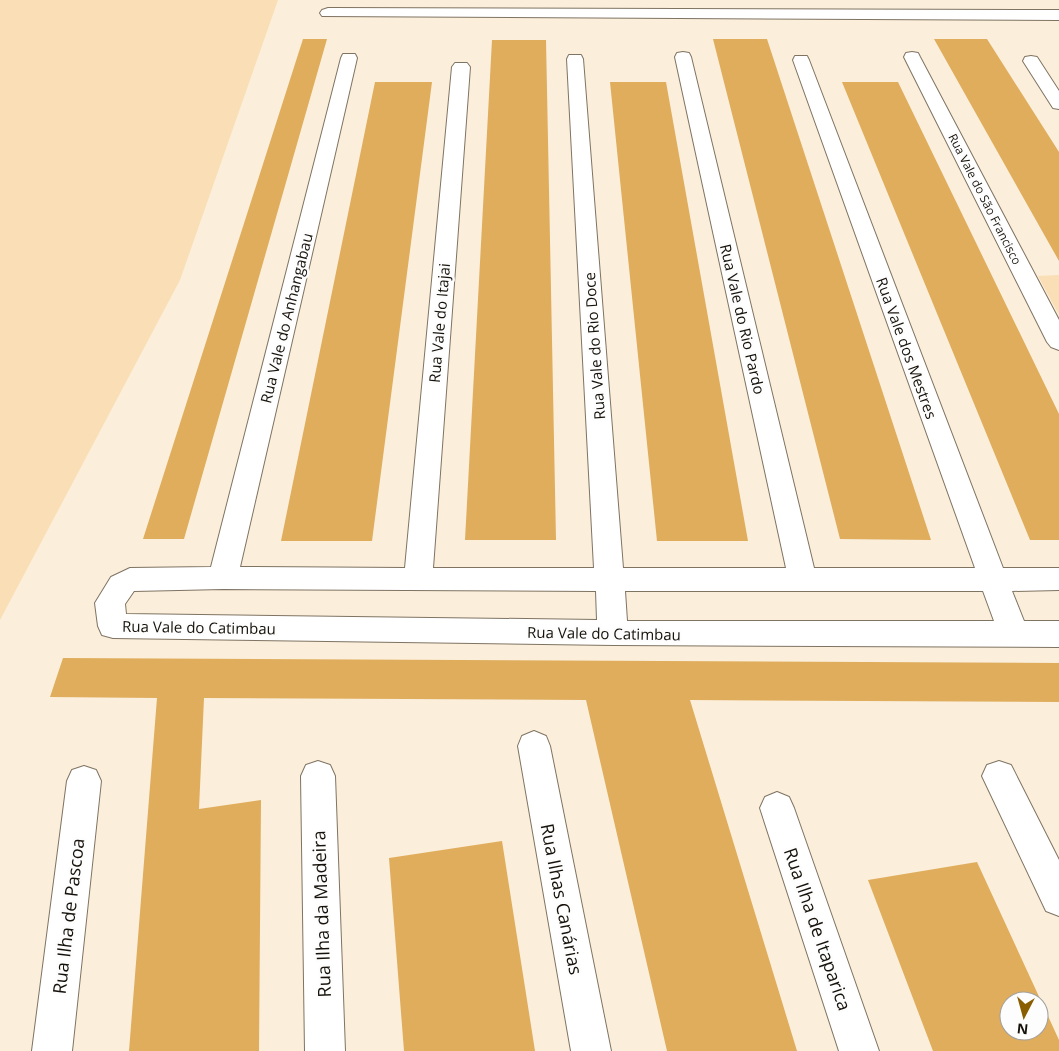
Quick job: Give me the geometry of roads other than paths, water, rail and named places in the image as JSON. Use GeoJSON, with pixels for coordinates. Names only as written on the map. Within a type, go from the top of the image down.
{"type":"FeatureCollection","features":[{"type":"Feature","properties":{"kind":"street"},"geometry":{"type":"LineString","coordinates":[[328,14],[1059,15]]}},
{"type":"Feature","properties":{"kind":"street","name":"Rua Vale do Rio Pardo"},"geometry":{"type":"LineString","coordinates":[[683,57],[803,580]]}},
{"type":"Feature","properties":{"kind":"street","name":"Rua Vale do São Francisco"},"geometry":{"type":"LineString","coordinates":[[912,57],[1059,342]]}},
{"type":"Feature","properties":{"kind":"street","name":"Rua Vale do Anhangabau"},"geometry":{"type":"LineString","coordinates":[[223,578],[349,58]]}},
{"type":"Feature","properties":{"kind":"street","name":"Rua Vale do Rio Doce"},"geometry":{"type":"LineString","coordinates":[[575,59],[613,633]]}},
{"type":"Feature","properties":{"kind":"street","name":"Rua Vale dos Mestres"},"geometry":{"type":"LineString","coordinates":[[801,60],[992,580],[1014,635]]}},
{"type":"Feature","properties":{"kind":"street"},"geometry":{"type":"LineString","coordinates":[[1030,61],[1059,104]]}},
{"type":"Feature","properties":{"kind":"street","name":"Rua Vale do Itajai"},"geometry":{"type":"LineString","coordinates":[[418,580],[461,67]]}},
{"type":"Feature","properties":{"kind":"street","name":"Rua Vale do Catimbau"},"geometry":{"type":"LineString","coordinates":[[1059,579],[418,580],[223,578],[130,580],[121,586],[110,603],[113,626],[613,633],[1059,634]]}},
{"type":"Feature","properties":{"kind":"street","name":"Rua Ilhas Canárias"},"geometry":{"type":"LineString","coordinates":[[534,746],[591,1051]]}},
{"type":"Feature","properties":{"kind":"street","name":"Rua Ilha da Madeira"},"geometry":{"type":"LineString","coordinates":[[318,776],[325,1051]]}},
{"type":"Feature","properties":{"kind":"street"},"geometry":{"type":"LineString","coordinates":[[999,776],[1059,898]]}},
{"type":"Feature","properties":{"kind":"street","name":"Rua Ilha de Pascoa"},"geometry":{"type":"LineString","coordinates":[[52,1051],[84,781]]}},
{"type":"Feature","properties":{"kind":"street","name":"Rua Ilha de Itaparica"},"geometry":{"type":"LineString","coordinates":[[776,808],[859,1051]]}}]}
